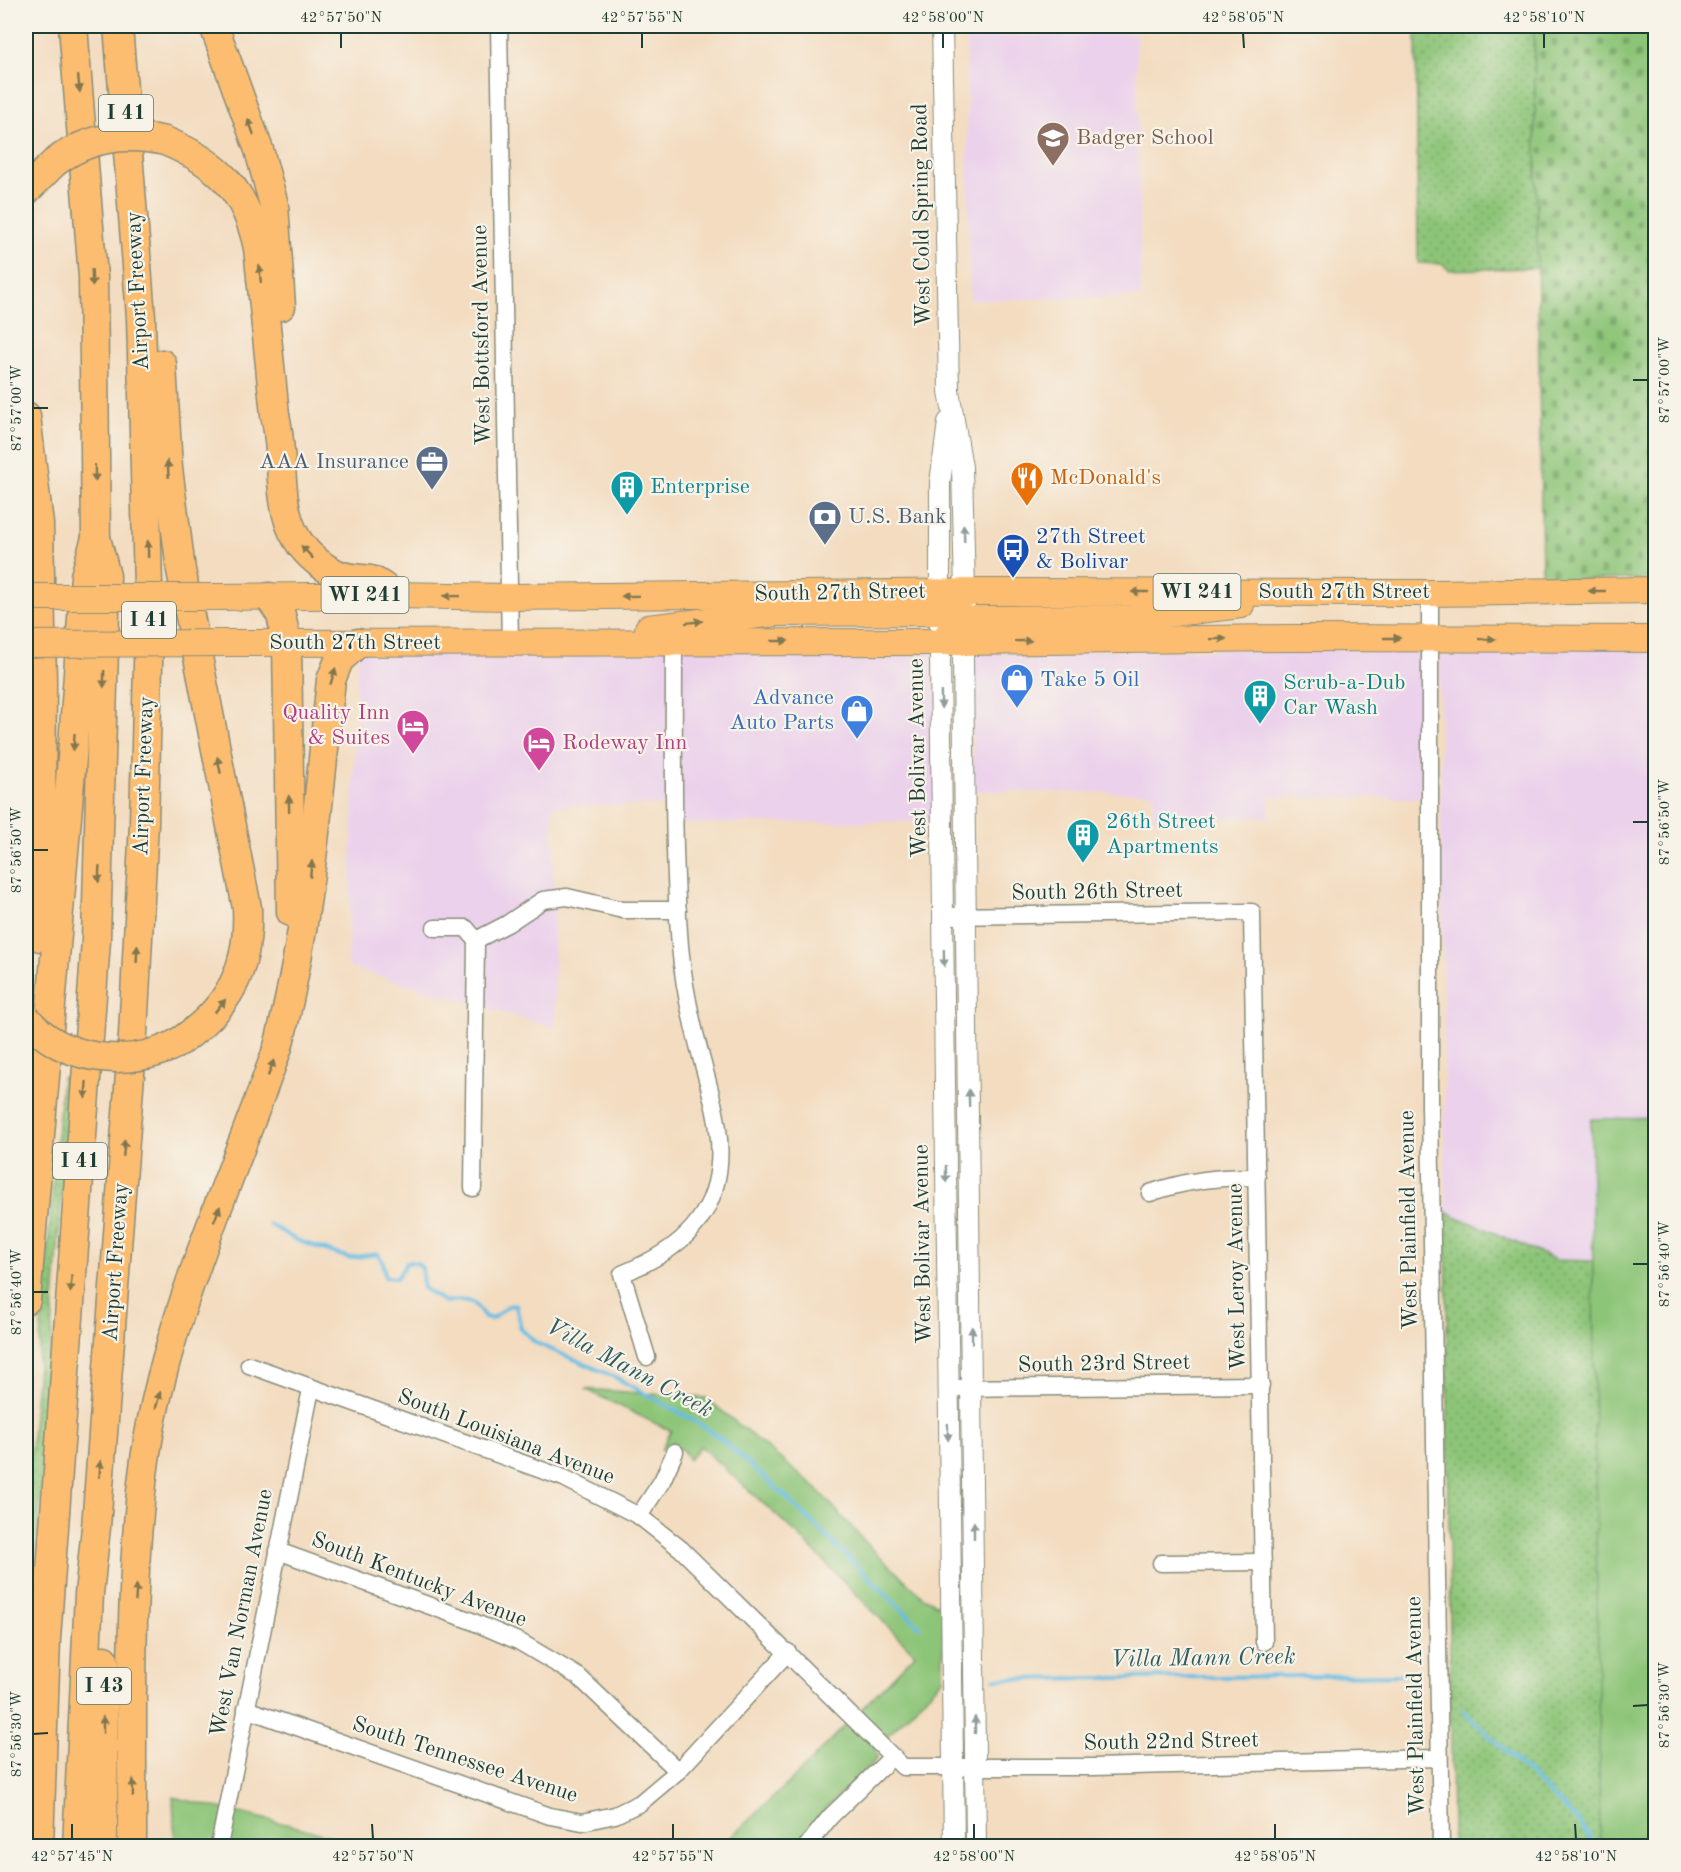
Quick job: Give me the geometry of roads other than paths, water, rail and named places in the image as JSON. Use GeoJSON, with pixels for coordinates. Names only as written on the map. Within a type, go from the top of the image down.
{"type":"FeatureCollection","features":[{"type":"Feature","properties":{"kind":"highway","name":"Airport Freeway"},"geometry":{"type":"LineString","coordinates":[[73,26],[93,277],[96,538]]}},
{"type":"Feature","properties":{"kind":"highway","name":"Airport Freeway"},"geometry":{"type":"LineString","coordinates":[[96,1527],[131,1057],[144,823],[149,625],[141,317],[118,26]]}},
{"type":"Feature","properties":{"kind":"highway"},"geometry":{"type":"LineString","coordinates":[[213,26],[259,150],[274,206],[280,285],[283,414],[280,436]]}},
{"type":"Feature","properties":{"kind":"highway"},"geometry":{"type":"LineString","coordinates":[[26,191],[54,163],[80,147],[112,137],[141,136],[165,141],[193,153],[218,171],[233,186],[253,226],[258,248],[275,415],[280,436],[285,516],[298,542],[320,564],[343,577],[373,580],[394,595]]}},
{"type":"Feature","properties":{"kind":"highway"},"geometry":{"type":"LineString","coordinates":[[26,1018],[46,1037],[90,1056],[133,1058],[149,1056],[176,1044],[207,1021],[225,1000],[242,966],[248,932],[245,897],[177,540],[168,468],[162,361],[141,317]]}},
{"type":"Feature","properties":{"kind":"highway"},"geometry":{"type":"LineString","coordinates":[[26,416],[37,497],[42,648],[40,981],[30,1120],[38,1169]]}},
{"type":"Feature","properties":{"kind":"highway"},"geometry":{"type":"LineString","coordinates":[[26,1300],[72,758],[85,576],[96,538]]}},
{"type":"Feature","properties":{"kind":"highway","name":"I 41"},"geometry":{"type":"LineString","coordinates":[[39,1846],[46,1639],[91,1016],[100,848],[106,576],[96,538]]}},
{"type":"Feature","properties":{"kind":"highway"},"geometry":{"type":"LineString","coordinates":[[269,597],[281,615],[287,643],[291,957],[288,1010]]}},
{"type":"Feature","properties":{"kind":"highway"},"geometry":{"type":"LineString","coordinates":[[132,1846],[134,1614],[143,1474],[184,1300],[279,1047],[288,1010],[310,874],[331,680],[339,660],[358,643]]}},
{"type":"Feature","properties":{"kind":"highway","name":"I 41"},"geometry":{"type":"LineString","coordinates":[[77,1846],[89,1594],[96,1527]]}},
{"type":"Feature","properties":{"kind":"highway","name":"I 43"},"geometry":{"type":"LineString","coordinates":[[96,1527],[106,1600],[103,1846]]}},
{"type":"Feature","properties":{"kind":"main road","name":"South 27th Street"},"geometry":{"type":"LineString","coordinates":[[26,597],[394,595],[949,598],[1656,590]]}},
{"type":"Feature","properties":{"kind":"main road"},"geometry":{"type":"LineString","coordinates":[[956,635],[1132,618],[1339,592]]}},
{"type":"Feature","properties":{"kind":"main road"},"geometry":{"type":"LineString","coordinates":[[553,642],[680,623],[769,613],[949,598]]}},
{"type":"Feature","properties":{"kind":"main road","name":"South 27th Street"},"geometry":{"type":"LineString","coordinates":[[26,644],[510,643],[956,635],[1656,639]]}},
{"type":"Feature","properties":{"kind":"street","name":"West Bottsford Avenue"},"geometry":{"type":"LineString","coordinates":[[499,26],[510,643]]}},
{"type":"Feature","properties":{"kind":"street","name":"West Cold Spring Road"},"geometry":{"type":"LineString","coordinates":[[942,26],[950,404],[962,466],[949,598],[956,635]]}},
{"type":"Feature","properties":{"kind":"street","name":"West Plainfield Avenue"},"geometry":{"type":"LineString","coordinates":[[1430,593],[1430,1106],[1441,1846]]}},
{"type":"Feature","properties":{"kind":"street"},"geometry":{"type":"LineString","coordinates":[[949,598],[956,635]]}},
{"type":"Feature","properties":{"kind":"street","name":"West Bolivar Avenue"},"geometry":{"type":"LineString","coordinates":[[954,1846],[941,742],[956,635]]}},
{"type":"Feature","properties":{"kind":"street","name":"West Bolivar Avenue"},"geometry":{"type":"LineString","coordinates":[[956,635],[965,742],[976,1846]]}},
{"type":"Feature","properties":{"kind":"street"},"geometry":{"type":"LineString","coordinates":[[647,1357],[622,1274],[662,1256],[688,1236],[706,1208],[716,1185],[718,1168],[719,1137],[684,979],[678,910],[674,824],[674,641]]}},
{"type":"Feature","properties":{"kind":"street"},"geometry":{"type":"LineString","coordinates":[[941,742],[965,742]]}},
{"type":"Feature","properties":{"kind":"street"},"geometry":{"type":"LineString","coordinates":[[476,940],[507,924],[543,900],[567,897],[623,910],[678,910]]}},
{"type":"Feature","properties":{"kind":"street","name":"South 26th Street"},"geometry":{"type":"LineString","coordinates":[[943,916],[1252,912]]}},
{"type":"Feature","properties":{"kind":"street","name":"West Leroy Avenue"},"geometry":{"type":"LineString","coordinates":[[1252,912],[1264,1642]]}},
{"type":"Feature","properties":{"kind":"street"},"geometry":{"type":"LineString","coordinates":[[435,928],[466,928],[476,940],[472,1188]]}},
{"type":"Feature","properties":{"kind":"street"},"geometry":{"type":"LineString","coordinates":[[946,1149],[969,1149]]}},
{"type":"Feature","properties":{"kind":"street"},"geometry":{"type":"LineString","coordinates":[[1150,1193],[1179,1183],[1209,1177],[1257,1177]]}},
{"type":"Feature","properties":{"kind":"street","name":"South Louisiana Avenue"},"geometry":{"type":"LineString","coordinates":[[249,1365],[564,1478],[639,1516],[681,1549],[897,1762]]}},
{"type":"Feature","properties":{"kind":"street","name":"South 23rd Street"},"geometry":{"type":"LineString","coordinates":[[948,1388],[1261,1385]]}},
{"type":"Feature","properties":{"kind":"street","name":"West Van Norman Avenue"},"geometry":{"type":"LineString","coordinates":[[219,1846],[311,1389]]}},
{"type":"Feature","properties":{"kind":"street"},"geometry":{"type":"LineString","coordinates":[[639,1516],[662,1481],[675,1452]]}},
{"type":"Feature","properties":{"kind":"street","name":"South Kentucky Avenue"},"geometry":{"type":"LineString","coordinates":[[278,1551],[469,1620],[528,1646],[579,1677],[678,1771]]}},
{"type":"Feature","properties":{"kind":"street"},"geometry":{"type":"LineString","coordinates":[[1161,1563],[1263,1562]]}},
{"type":"Feature","properties":{"kind":"street","name":"South Tennessee Avenue"},"geometry":{"type":"LineString","coordinates":[[246,1709],[550,1816],[582,1822],[615,1815],[640,1803],[678,1771],[788,1652]]}},
{"type":"Feature","properties":{"kind":"street","name":"South 22nd Street"},"geometry":{"type":"LineString","coordinates":[[897,1762],[953,1767],[1094,1767],[1439,1758]]}},
{"type":"Feature","properties":{"kind":"street"},"geometry":{"type":"LineString","coordinates":[[807,1846],[830,1817],[897,1762]]}},
{"type":"Feature","properties":{"kind":"waterway","name":"Villa Mann Creek"},"geometry":{"type":"LineString","coordinates":[[269,1224],[296,1240],[349,1258],[377,1254],[383,1262],[385,1277],[397,1278],[407,1262],[417,1263],[422,1268],[423,1288],[445,1302],[459,1300],[473,1302],[485,1317],[492,1319],[508,1306],[516,1305],[521,1329],[536,1343],[615,1377],[719,1437],[784,1495],[920,1627]]}},
{"type":"Feature","properties":{"kind":"waterway","name":"Villa Mann Creek"},"geometry":{"type":"LineString","coordinates":[[995,1679],[1412,1675]]}},
{"type":"Feature","properties":{"kind":"waterway","name":"Villa Mann Creek"},"geometry":{"type":"LineString","coordinates":[[1463,1710],[1579,1822],[1595,1846]]}},
{"type":"Feature","properties":{"kind":"place","name":"Badger School"},"geometry":{"type":"Point","coordinates":[1053,167]}},
{"type":"Feature","properties":{"kind":"place","name":"AAA Insurance"},"geometry":{"type":"Point","coordinates":[432,491]}},
{"type":"Feature","properties":{"kind":"place","name":"McDonald's"},"geometry":{"type":"Point","coordinates":[1027,507]}},
{"type":"Feature","properties":{"kind":"place","name":"Enterprise"},"geometry":{"type":"Point","coordinates":[627,516]}},
{"type":"Feature","properties":{"kind":"place","name":"U.S. Bank"},"geometry":{"type":"Point","coordinates":[825,546]}},
{"type":"Feature","properties":{"kind":"place","name":"27th Street & Bolivar"},"geometry":{"type":"Point","coordinates":[1013,579]}},
{"type":"Feature","properties":{"kind":"place","name":"Take 5 Oil"},"geometry":{"type":"Point","coordinates":[1017,709]}},
{"type":"Feature","properties":{"kind":"place","name":"Scrub-a-Dub Car Wash"},"geometry":{"type":"Point","coordinates":[1260,725]}},
{"type":"Feature","properties":{"kind":"place","name":"Advance Auto Parts"},"geometry":{"type":"Point","coordinates":[857,740]}},
{"type":"Feature","properties":{"kind":"place","name":"Quality Inn & Suites"},"geometry":{"type":"Point","coordinates":[413,755]}},
{"type":"Feature","properties":{"kind":"place","name":"Rodeway Inn"},"geometry":{"type":"Point","coordinates":[539,772]}},
{"type":"Feature","properties":{"kind":"place","name":"26th Street Apartments"},"geometry":{"type":"Point","coordinates":[1083,864]}}]}
